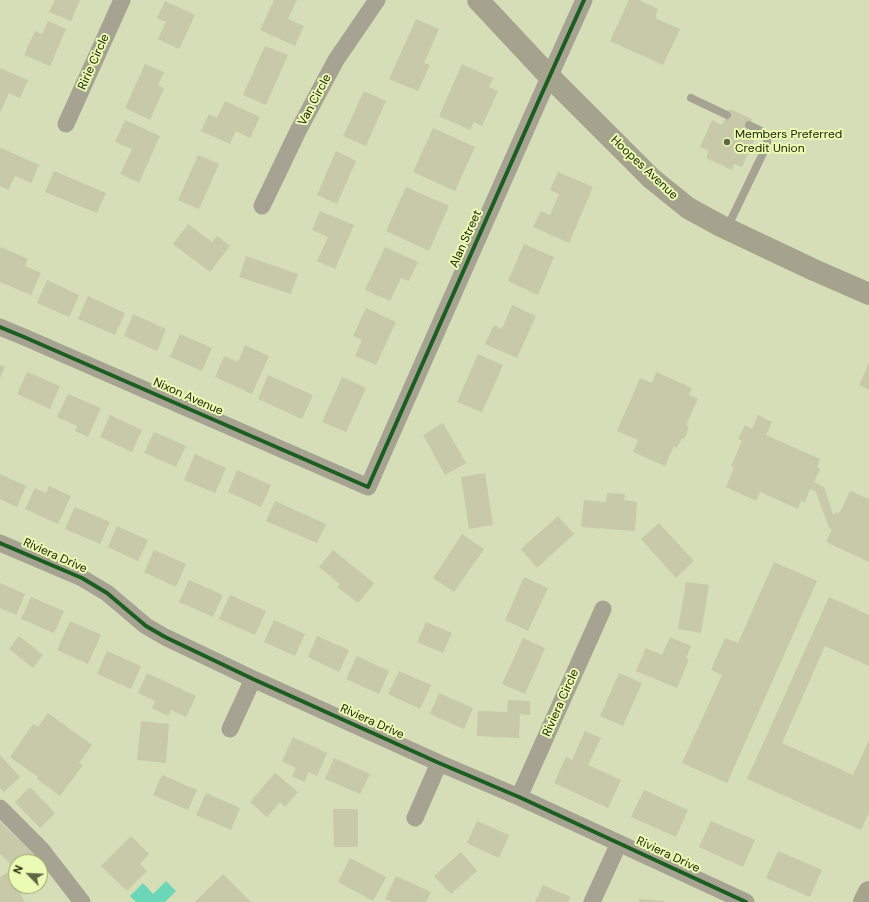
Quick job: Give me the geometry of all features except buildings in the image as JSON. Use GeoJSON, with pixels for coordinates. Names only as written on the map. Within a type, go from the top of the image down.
{"type":"FeatureCollection","features":[{"type":"Feature","properties":{"kind":"main road"},"geometry":{"type":"LineString","coordinates":[[864,902],[869,892]]}},
{"type":"Feature","properties":{"kind":"street","name":"Ririe Circle"},"geometry":{"type":"LineString","coordinates":[[66,124],[122,0]]}},
{"type":"Feature","properties":{"kind":"street","name":"Van Circle"},"geometry":{"type":"LineString","coordinates":[[262,206],[298,131],[336,60],[378,0]]}},
{"type":"Feature","properties":{"kind":"street","name":"Hoopes Avenue"},"geometry":{"type":"LineString","coordinates":[[478,0],[549,76],[651,178],[688,208],[727,229],[869,294]]}},
{"type":"Feature","properties":{"kind":"street","name":"Alan Street"},"geometry":{"type":"LineString","coordinates":[[368,487],[584,0]]}},
{"type":"Feature","properties":{"kind":"street","name":"Nixon Avenue"},"geometry":{"type":"LineString","coordinates":[[0,327],[368,487]]}},
{"type":"Feature","properties":{"kind":"street","name":"Riviera Drive"},"geometry":{"type":"LineString","coordinates":[[0,543],[82,578],[107,592],[146,626],[165,637],[253,679],[438,763],[519,797],[746,902]]}},
{"type":"Feature","properties":{"kind":"street","name":"Riviera Circle"},"geometry":{"type":"LineString","coordinates":[[519,797],[603,609]]}},
{"type":"Feature","properties":{"kind":"street"},"geometry":{"type":"LineString","coordinates":[[230,729],[253,679]]}},
{"type":"Feature","properties":{"kind":"street"},"geometry":{"type":"LineString","coordinates":[[415,818],[438,763]]}},
{"type":"Feature","properties":{"kind":"street"},"geometry":{"type":"LineString","coordinates":[[0,808],[40,848],[82,902]]}},
{"type":"Feature","properties":{"kind":"street"},"geometry":{"type":"LineString","coordinates":[[592,902],[619,843]]}},
{"type":"Feature","properties":{"kind":"lane"},"geometry":{"type":"LineString","coordinates":[[692,98],[727,115]]}},
{"type":"Feature","properties":{"kind":"lane"},"geometry":{"type":"LineString","coordinates":[[727,229],[767,146],[768,140],[766,134],[749,125]]}},
{"type":"Feature","properties":{"kind":"water"},"geometry":{"type":"Polygon","coordinates":[[[166,881],[176,891],[165,902],[136,902],[130,896],[143,883],[153,894],[166,881]]]}},
{"type":"Feature","properties":{"kind":"cycle path"},"geometry":{"type":"LineString","coordinates":[[0,327],[368,487],[584,0]]}},
{"type":"Feature","properties":{"kind":"cycle path"},"geometry":{"type":"LineString","coordinates":[[0,543],[82,578],[107,593],[146,626],[165,637],[253,679],[439,763],[519,797],[746,902]]}},
{"type":"Feature","properties":{"kind":"place","name":"Members Preferred Credit Union"},"geometry":{"type":"Point","coordinates":[727,142]}}]}
